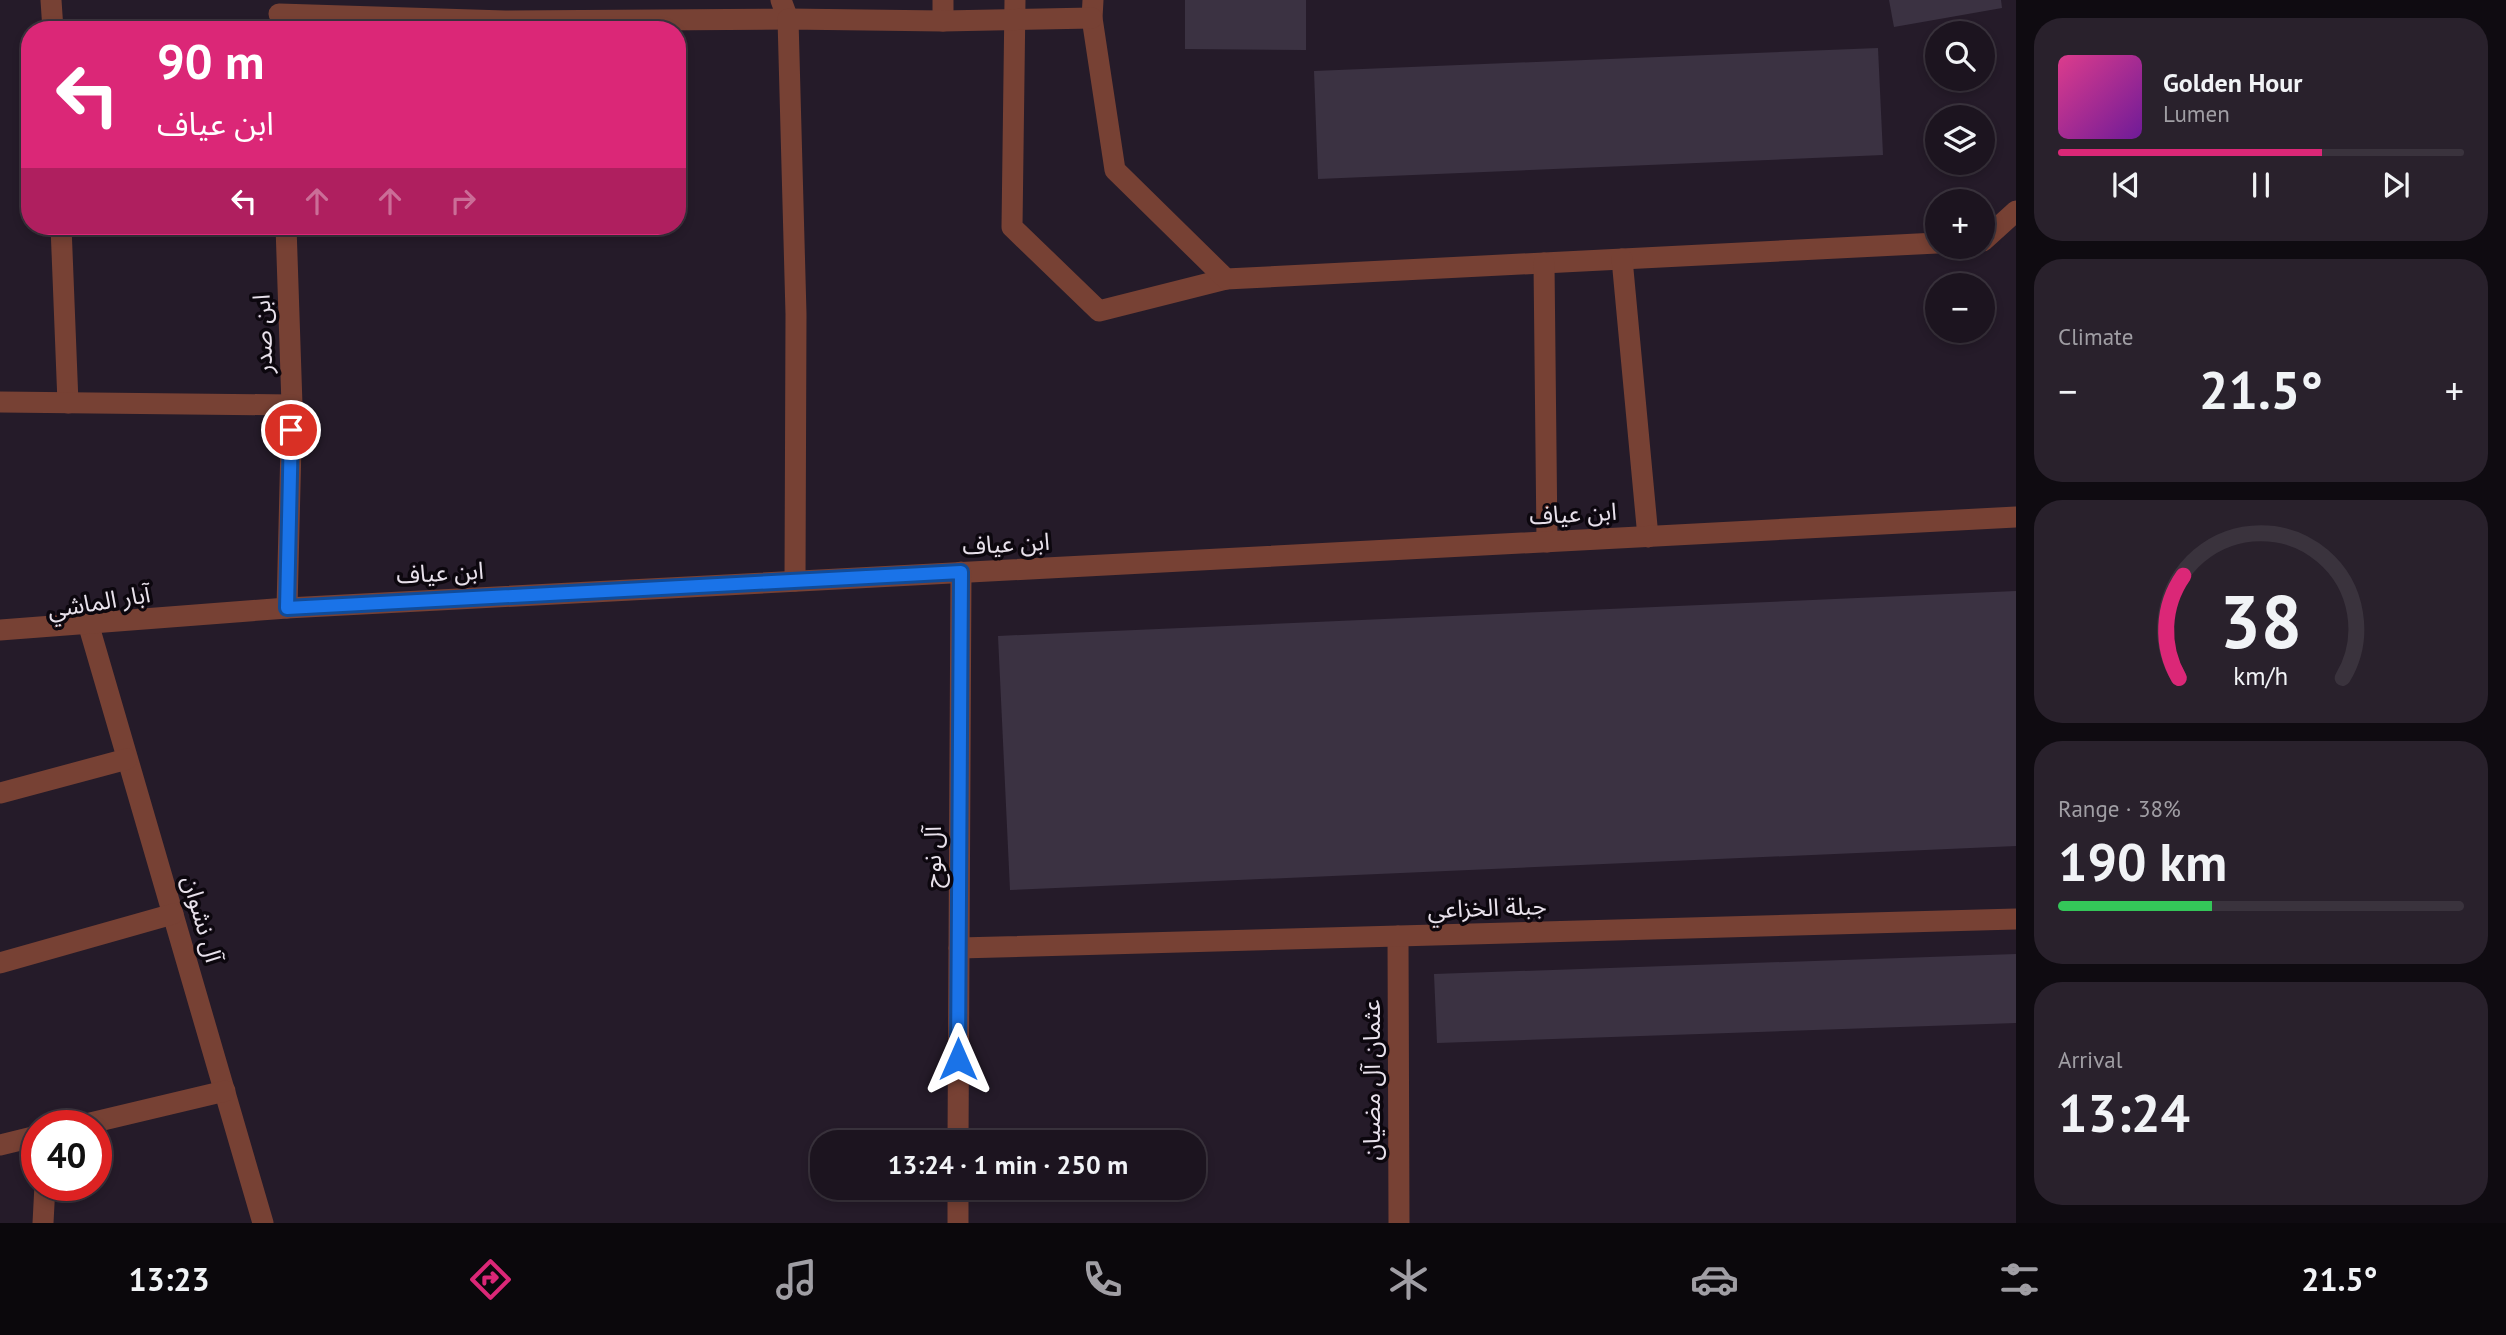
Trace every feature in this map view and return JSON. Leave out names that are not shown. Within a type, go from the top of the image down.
[{"type":"street","points":[[51,0],[52,21]]},
{"type":"street","points":[[784,9],[796,314],[795,581]]},
{"type":"street","points":[[278,14],[1093,9],[1115,170],[1226,279]]},
{"type":"street","points":[[1014,10],[1012,227],[1099,310],[1226,279],[1925,244]]},
{"type":"street","points":[[1995,230],[2016,211]]},
{"type":"street","points":[[61,235],[68,403]]},
{"type":"street","name":"ابن صدر","points":[[286,235],[292,405],[287,608]]},
{"type":"street","points":[[1622,259],[1648,537]]},
{"type":"street","points":[[1544,263],[1547,542]]},
{"type":"street","points":[[0,402],[292,405]]},
{"type":"street","name":"ابن عياف","points":[[0,630],[206,612],[2016,517]]},
{"type":"street","name":"آل نوح","points":[[958,1130],[961,572]]},
{"type":"street","name":"آبار الماشي","points":[[0,643],[206,612]]},
{"type":"street","name":"آل نشوان","points":[[90,630],[263,1223]]},
{"type":"street","points":[[0,793],[127,759]]},
{"type":"street","points":[[0,963],[173,914]]},
{"type":"street","name":"جبلة الخزاعي","points":[[959,948],[2016,919]]},
{"type":"street","name":"عثمان آل مضيان","points":[[1398,936],[1399,1223]]},
{"type":"street","points":[[112,1118],[225,1091]]},
{"type":"street","points":[[0,1144],[21,1139]]},
{"type":"street","points":[[958,1200],[958,1223]]},
{"type":"street","points":[[43,1223],[44,1201]]},
{"type":"building","points":[[1185,0],[1306,0],[1306,50],[1185,49]]},
{"type":"building","points":[[1889,0],[2001,0],[2002,8],[1894,27]]},
{"type":"building","points":[[1878,48],[1883,155],[1318,179],[1314,71]]},
{"type":"building","points":[[2016,591],[2016,846],[1010,890],[998,636]]},
{"type":"building","points":[[2016,954],[2016,1023],[1437,1043],[1434,974]]},
{"type":"route","points":[[291,430],[287,608],[961,572],[958,1059]]}]
